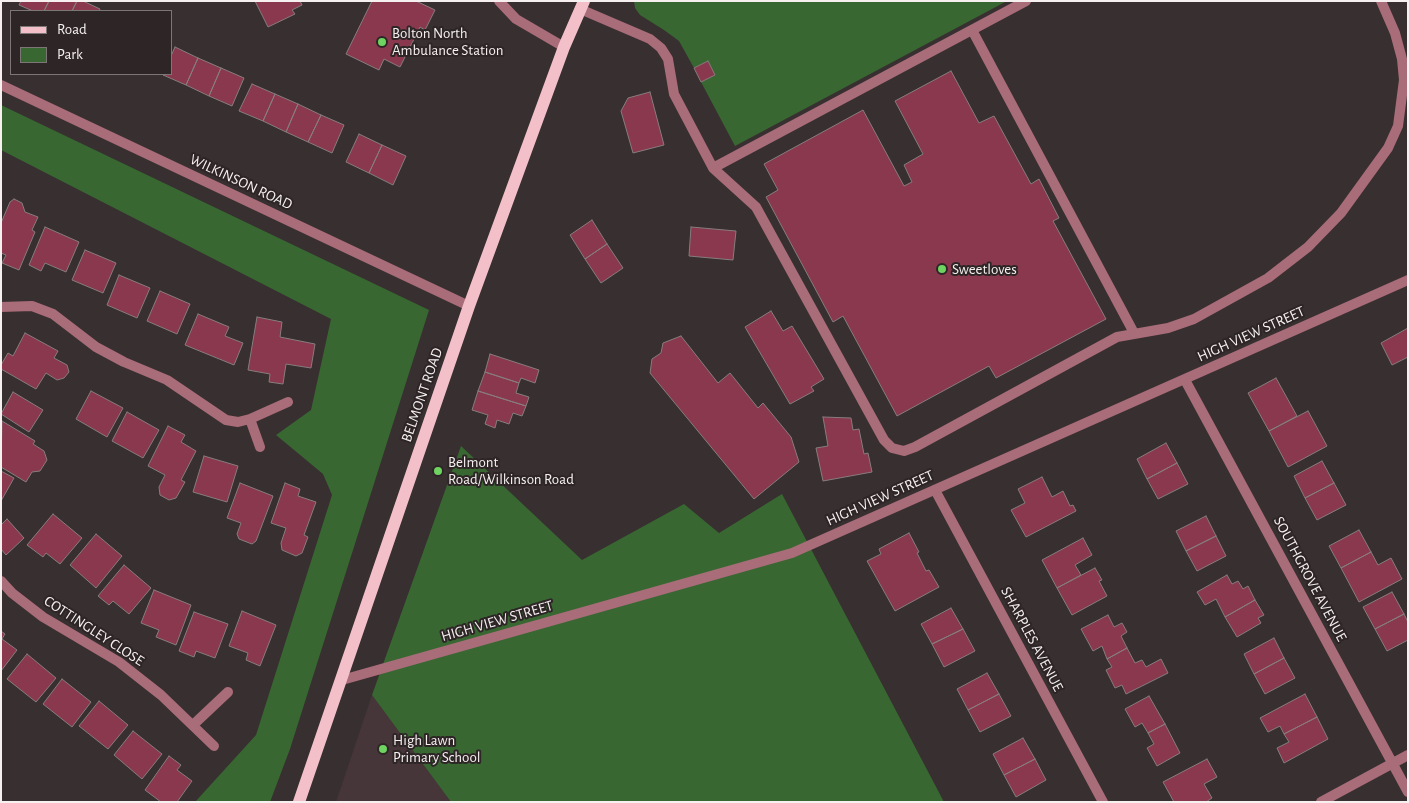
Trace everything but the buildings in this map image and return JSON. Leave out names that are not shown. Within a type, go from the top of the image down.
[{"type":"main road","name":"BELMONT ROAD","points":[[299,802],[469,306],[564,47],[582,5]]},
{"type":"street","points":[[499,1],[516,19],[564,47]]},
{"type":"street","points":[[713,168],[1026,1]]},
{"type":"street","points":[[582,5],[650,40],[661,48],[668,59],[674,94],[713,168],[756,206],[884,440],[892,448],[904,451],[915,447],[1117,337],[1168,328],[1194,319],[1268,278],[1308,247],[1342,213],[1388,148],[1398,126],[1404,80],[1402,59],[1395,33],[1381,1]]},
{"type":"street","points":[[972,30],[1134,333]]},
{"type":"street","name":"WILKINSON ROAD","points":[[1,85],[469,306]]},
{"type":"street","name":"HIGH VIEW STREET","points":[[342,680],[792,553],[1408,280]]},
{"type":"street","points":[[1,307],[32,306],[53,314],[96,347],[124,362],[168,380],[226,420],[238,422],[250,419],[288,402]]},
{"type":"street","name":"SOUTHGROVE AVENUE","points":[[1186,380],[1408,792]]},
{"type":"street","points":[[250,419],[260,446]]},
{"type":"street","name":"SHARPLES AVENUE","points":[[934,490],[1103,802]]},
{"type":"street","name":"COTTINGLEY CLOSE","points":[[1,581],[12,593],[43,616],[119,662],[161,694],[214,746]]},
{"type":"street","points":[[193,725],[228,692]]},
{"type":"street","points":[[1322,802],[1408,755]]},
{"type":"shaded area","name":"High Lawn Primary School","points":[[372,695],[451,802],[336,802]]},
{"type":"green space","points":[[634,1],[1007,1],[735,146],[701,82],[715,75],[708,61],[694,68],[679,41],[640,15],[635,8]]},
{"type":"green space","points":[[1,105],[429,310],[290,749],[270,802],[195,802],[256,735],[332,495],[323,474],[276,435],[311,410],[331,319],[1,150]]},
{"type":"green space","points":[[461,446],[582,560],[684,504],[719,533],[782,494],[944,802],[451,802],[372,695]]},
{"type":"place","name":"Bolton North Ambulance Station","points":[[382,42]]},
{"type":"place","name":"Sweetloves","points":[[942,269]]},
{"type":"place","name":"Belmont Road/Wilkinson Road","points":[[438,471]]},
{"type":"place","name":"High Lawn Primary School","points":[[383,749]]}]
